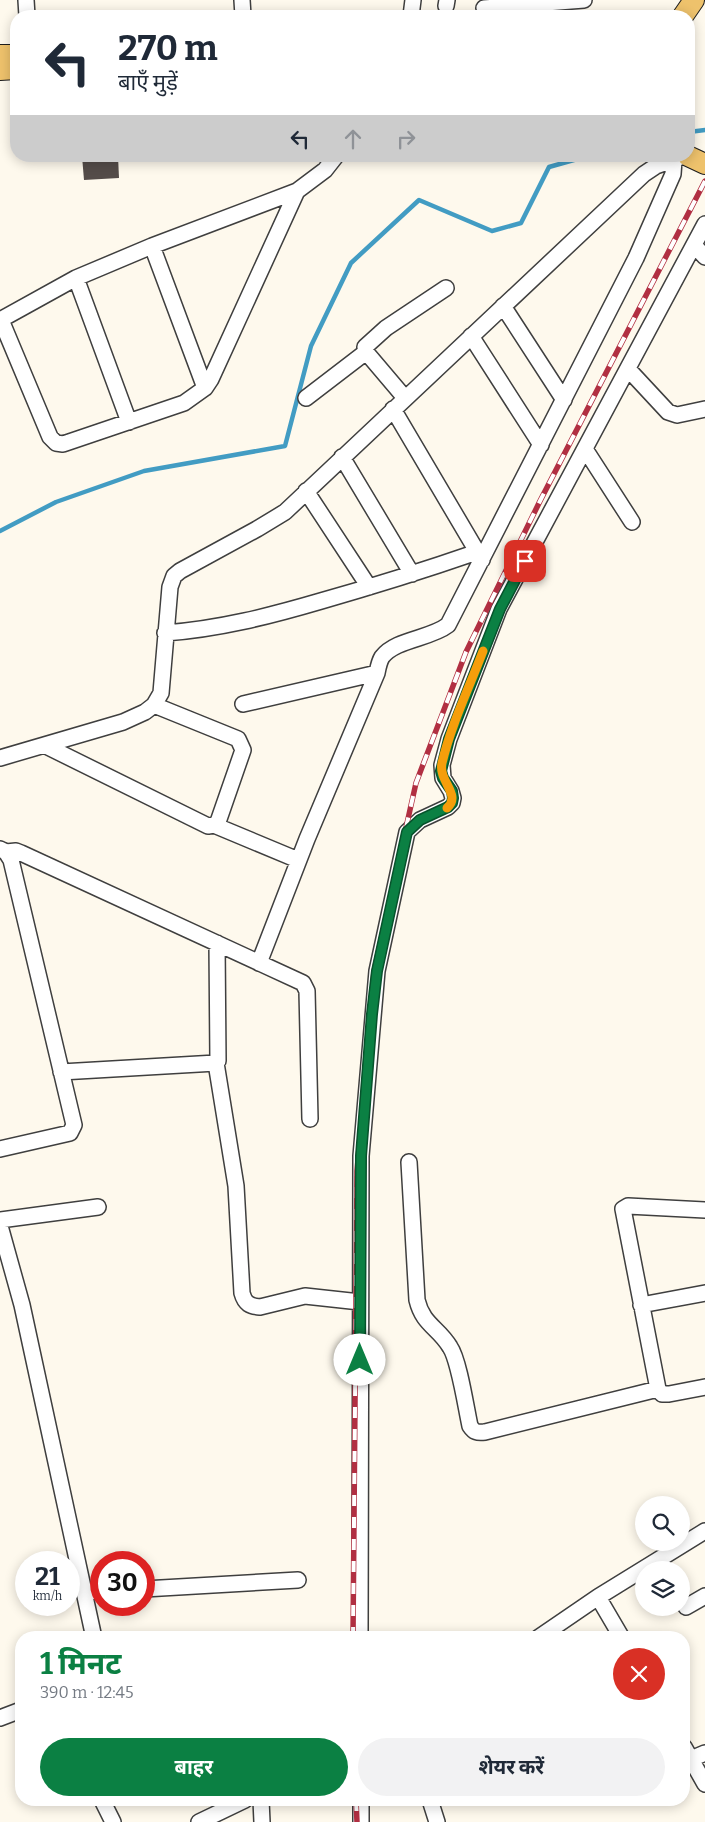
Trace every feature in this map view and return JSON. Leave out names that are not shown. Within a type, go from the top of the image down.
[{"type":"street","points":[[484,8],[584,0]]},
{"type":"street","points":[[297,191],[211,379],[205,388],[184,403],[63,444],[56,443],[50,438],[1,320],[76,278],[152,246],[297,191],[325,170],[331,162]]},
{"type":"street","points":[[0,758],[123,722],[145,712],[154,705],[161,693],[170,587],[174,576],[285,512],[644,174],[656,166],[669,162]]},
{"type":"street","points":[[259,963],[298,860],[377,673],[381,659],[395,647],[448,626],[479,556],[541,445],[636,258],[680,162]]},
{"type":"street","points":[[360,1631],[361,1156],[377,971],[407,832],[420,820],[448,807],[452,803],[452,791],[443,778],[441,771],[449,739],[500,609],[705,224]]},
{"type":"street","points":[[694,245],[705,256]]},
{"type":"street","points":[[152,246],[205,388]]},
{"type":"street","points":[[76,278],[129,422]]},
{"type":"street","points":[[405,398],[366,352],[365,347],[386,328],[446,288]]},
{"type":"street","points":[[503,306],[564,400]]},
{"type":"street","points":[[471,336],[541,445]]},
{"type":"street","points":[[306,398],[366,352]]},
{"type":"street","points":[[628,369],[668,412],[677,415],[705,409]]},
{"type":"street","points":[[393,410],[479,556]]},
{"type":"street","points":[[585,449],[632,522]]},
{"type":"street","points":[[342,457],[412,574]]},
{"type":"street","points":[[306,491],[369,587]]},
{"type":"street","points":[[166,633],[196,631],[260,618],[479,556]]},
{"type":"street","points":[[243,704],[377,673]]},
{"type":"street","points":[[154,705],[238,739],[242,744],[243,750],[218,822],[214,825]]},
{"type":"street","points":[[44,745],[208,826],[214,825],[298,860]]},
{"type":"street","points":[[3,851],[16,851],[303,983],[306,986],[310,1119]]},
{"type":"street","points":[[0,1149],[70,1133],[74,1125],[11,860],[3,851]]},
{"type":"street","points":[[217,943],[218,1061],[216,1063],[236,1186],[242,1294],[247,1304],[253,1306],[305,1296],[360,1302]]},
{"type":"street","points":[[62,1072],[216,1063]]},
{"type":"street","points":[[409,1162],[419,1306],[425,1319],[443,1338],[454,1354],[470,1426],[474,1431],[478,1433],[485,1432],[658,1389]]},
{"type":"street","points":[[0,1220],[98,1207]]},
{"type":"street","points":[[705,1210],[625,1207],[623,1209],[658,1389],[662,1394],[669,1394],[705,1387]]},
{"type":"street","points":[[0,1226],[22,1305],[92,1631]]},
{"type":"street","points":[[641,1305],[705,1292]]},
{"type":"street","points":[[551,1631],[598,1597],[705,1531]]},
{"type":"street","points":[[155,1588],[298,1580]]},
{"type":"street","points":[[84,1592],[90,1592]]},
{"type":"street","points":[[690,1605],[705,1596]]},
{"type":"street","points":[[598,1597],[618,1631]]},
{"type":"street","points":[[0,1718],[15,1712]]},
{"type":"street","points":[[690,1753],[705,1753]]},
{"type":"street","points":[[690,1758],[705,1784]]},
{"type":"street","points":[[105,1806],[113,1822]]},
{"type":"street","points":[[200,1822],[233,1806]]},
{"type":"street","points":[[261,1806],[262,1822]]},
{"type":"street","points":[[361,1806],[362,1822]]},
{"type":"street","points":[[432,1806],[437,1822]]},
{"type":"building","points":[[82,162],[118,162],[119,178],[84,180]]},
{"type":"waterway","points":[[695,131],[705,130]]},
{"type":"waterway","points":[[0,531],[56,502],[144,471],[285,446],[311,346],[351,263],[419,200],[492,231],[521,223],[549,167],[567,162]]},
{"type":"railway","points":[[353,1631],[357,1171],[374,971],[416,783],[466,652],[540,501],[705,181]]},
{"type":"railway","points":[[356,1806],[357,1822]]},
{"type":"slow traffic","points":[[447,808],[452,803],[453,798],[452,791],[443,778],[442,765],[449,739],[483,651]]},
{"type":"route","points":[[360,1360],[361,1156],[377,971],[407,832],[420,820],[448,807],[452,803],[452,791],[443,778],[441,771],[449,739],[500,609],[525,561]]}]
